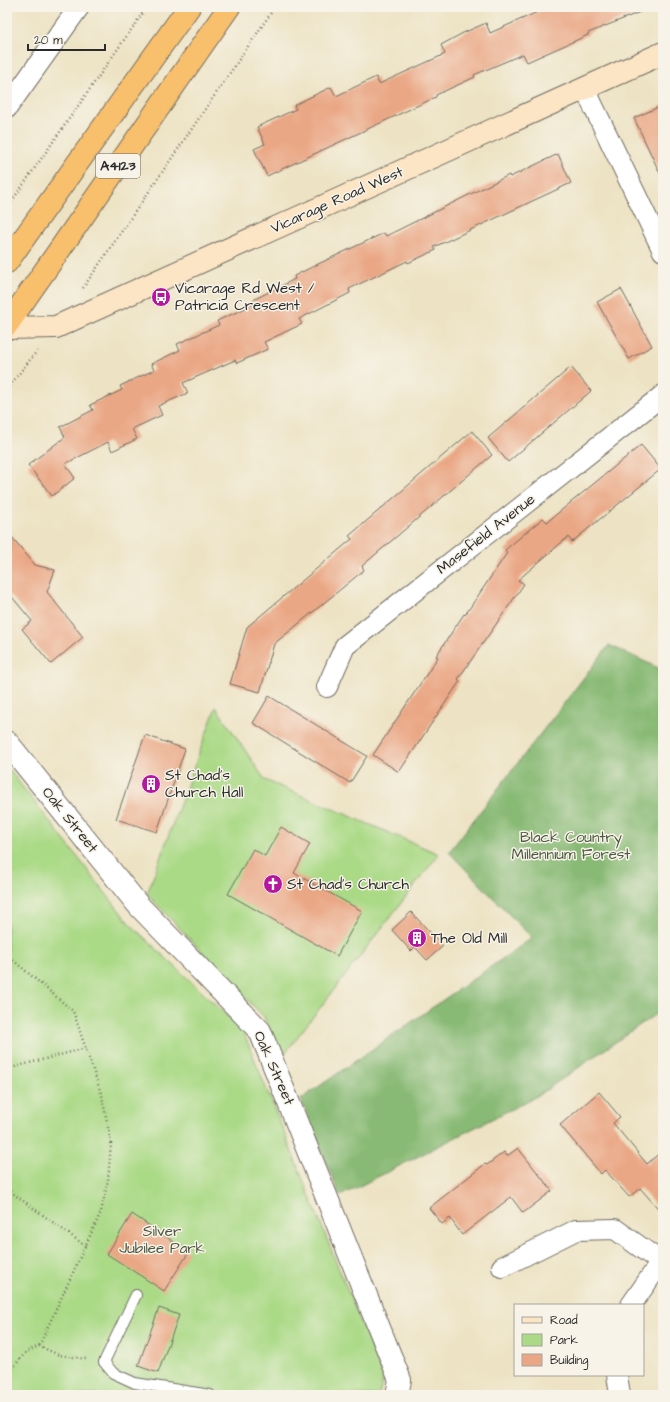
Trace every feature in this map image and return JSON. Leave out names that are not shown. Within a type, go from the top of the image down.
[{"type":"highway","name":"A4123","points":[[7,262],[189,7]]},
{"type":"highway","name":"A4123","points":[[7,325],[230,7]]},
{"type":"main road","name":"Vicarage Road West","points":[[7,328],[56,327],[663,53]]},
{"type":"street","points":[[7,108],[78,7]]},
{"type":"street","points":[[585,89],[663,251]]},
{"type":"street","name":"Masefield Avenue","points":[[327,687],[345,646],[663,395]]},
{"type":"street","name":"Oak Street","points":[[7,742],[139,906],[260,1031],[400,1380],[397,1395]]},
{"type":"street","points":[[502,1267],[576,1230],[615,1229],[662,1260],[632,1304]]},
{"type":"street","points":[[617,1376],[620,1395]]},
{"type":"lane","points":[[136,1295],[104,1362],[113,1373],[134,1383],[210,1395]]},
{"type":"path","points":[[7,208],[147,7]]},
{"type":"path","points":[[82,290],[275,7]]},
{"type":"path","points":[[7,389],[56,327]]},
{"type":"path","points":[[7,955],[73,1011],[102,1096],[111,1143],[108,1180],[101,1212],[87,1247],[70,1279],[39,1346],[26,1352],[7,1375]]},
{"type":"path","points":[[7,1069],[86,1048]]},
{"type":"path","points":[[7,1189],[87,1247]]},
{"type":"path","points":[[39,1346],[59,1355],[104,1362]]},
{"type":"green space","name":"Black Country Millennium Forest","points":[[609,645],[663,670],[663,1009],[539,1095],[340,1196],[301,1099],[532,938],[449,852]]},
{"type":"green space","points":[[216,707],[265,780],[439,854],[282,1057],[264,1017],[147,894]]},
{"type":"green space","name":"Silver Jubilee Park","points":[[7,767],[129,923],[243,1031],[383,1378],[379,1395],[7,1395]]},
{"type":"building","points":[[549,7],[650,8],[588,33],[588,35],[527,62],[523,54],[474,75],[475,77],[436,95],[436,97],[267,176],[254,149],[265,144],[257,127],[296,109],[294,105],[331,87],[336,96],[376,77],[379,84],[445,54],[441,45],[486,23],[490,33]]},
{"type":"building","points":[[663,105],[663,180],[634,118]]},
{"type":"building","points":[[558,154],[571,183],[434,247],[436,250],[408,263],[407,261],[349,289],[350,293],[299,319],[302,324],[264,342],[268,349],[237,363],[235,360],[183,383],[188,393],[158,406],[162,415],[132,429],[137,439],[112,451],[108,442],[65,464],[75,478],[52,496],[28,465],[65,437],[60,427],[93,410],[90,405],[122,390],[120,386],[154,370],[151,364],[180,350],[177,344],[219,325],[217,321],[254,304],[253,300],[295,279],[294,276],[316,265],[384,233],[386,236],[509,175],[510,177]]},
{"type":"building","points":[[621,289],[652,346],[629,359],[597,302]]},
{"type":"building","points":[[571,367],[591,391],[508,462],[488,438]]},
{"type":"building","points":[[472,431],[492,455],[362,566],[364,570],[274,644],[260,692],[230,684],[247,627],[352,539],[349,536]]},
{"type":"building","points":[[641,445],[661,469],[572,542],[568,537],[518,580],[524,584],[458,679],[460,681],[399,772],[373,755],[438,657],[436,656],[507,553],[505,550],[543,518],[547,522]]},
{"type":"building","points":[[7,531],[35,565],[55,570],[47,592],[83,637],[51,664],[22,629],[32,621],[7,591]]},
{"type":"building","points":[[269,696],[367,756],[350,783],[253,723]]},
{"type":"building","name":"St Chad's Church Hall","points":[[145,735],[185,749],[157,832],[116,819]]},
{"type":"building","name":"St Chad's Church","points":[[281,827],[310,844],[294,873],[362,911],[337,956],[228,894],[253,849],[265,856]]},
{"type":"building","name":"The Old Mill","points":[[411,912],[443,946],[427,960],[415,947],[411,951],[392,930]]},
{"type":"building","points":[[599,1092],[620,1117],[613,1123],[647,1164],[663,1150],[663,1214],[640,1188],[629,1197],[605,1170],[601,1174],[560,1125]]},
{"type":"building","points":[[518,1148],[552,1191],[523,1213],[511,1197],[462,1235],[450,1218],[442,1224],[429,1208],[485,1164],[487,1165],[504,1152],[507,1156]]},
{"type":"building","points":[[132,1214],[189,1252],[164,1291],[107,1254]]},
{"type":"building","points":[[159,1308],[179,1315],[158,1373],[138,1366]]},
{"type":"place","name":"Vicarage Rd West / Patricia Crescent","points":[[161,297]]},
{"type":"place","name":"St Chad's Church Hall","points":[[151,784]]},
{"type":"place","name":"St Chad's Church","points":[[273,884]]},
{"type":"place","name":"The Old Mill","points":[[417,938]]}]
